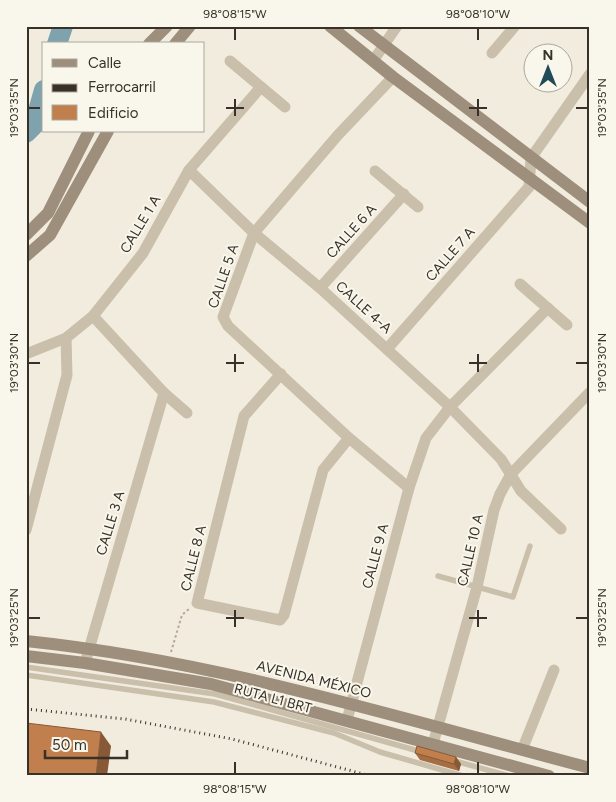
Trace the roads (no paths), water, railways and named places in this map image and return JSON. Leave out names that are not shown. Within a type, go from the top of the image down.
[{"type":"street","points":[[151,42],[167,26]]},
{"type":"street","points":[[177,42],[190,26]]},
{"type":"street","points":[[330,26],[393,77],[590,223]]},
{"type":"street","points":[[359,26],[590,202]]},
{"type":"street","points":[[373,61],[397,26]]},
{"type":"street","points":[[492,53],[515,26]]},
{"type":"street","points":[[230,61],[285,107]]},
{"type":"street","points":[[530,178],[532,158],[590,74]]},
{"type":"street","name":"CALLE 5 A","points":[[393,77],[338,135],[254,233],[223,316],[228,326],[349,438],[409,488]]},
{"type":"street","name":"CALLE 1 A","points":[[26,354],[66,338],[93,316],[142,253],[189,170],[261,87]]},
{"type":"street","points":[[26,235],[48,213],[88,132]]},
{"type":"street","points":[[26,256],[50,235],[107,132]]},
{"type":"street","name":"CALLE 4-A","points":[[189,170],[254,233],[320,288],[450,407],[501,459],[521,491],[561,529]]},
{"type":"street","points":[[375,171],[418,207]]},
{"type":"street","name":"CALLE 7 A","points":[[387,348],[529,187],[530,178]]},
{"type":"street","name":"CALLE 6 A","points":[[320,288],[404,194]]},
{"type":"street","points":[[520,284],[567,325]]},
{"type":"street","name":"CALLE 9 A","points":[[347,720],[409,488],[426,438],[450,407],[548,308]]},
{"type":"street","points":[[93,316],[164,393],[186,413]]},
{"type":"street","points":[[26,530],[67,375],[66,338]]},
{"type":"street","name":"CALLE 8 A","points":[[281,374],[244,416],[197,603],[280,620],[284,615],[323,470],[349,438]]},
{"type":"street","name":"CALLE 10 A","points":[[432,749],[477,587],[494,510],[500,494],[511,474],[590,392]]},
{"type":"street","name":"CALLE 3 A","points":[[85,662],[164,393]]},
{"type":"street","name":"AVENIDA MÉXICO","points":[[26,641],[88,648],[215,671],[352,703],[437,728],[590,768]]},
{"type":"street","points":[[26,656],[85,662],[211,684],[347,720],[432,749],[549,776]]},
{"type":"street","points":[[522,750],[554,670]]},
{"type":"lane","points":[[438,576],[514,597],[530,546]]},
{"type":"lane","name":"RUTA L1 BRT","points":[[26,667],[215,694],[432,749]]},
{"type":"lane","name":"RUTA L1 BRT","points":[[26,675],[214,702],[334,733],[380,752],[463,776]]},
{"type":"lane","points":[[440,757],[509,776]]},
{"type":"waterway","points":[[58,42],[63,26]]},
{"type":"waterway","points":[[26,133],[34,125],[42,97]]},
{"type":"railway","points":[[26,709],[125,719],[232,739],[371,776]]}]
